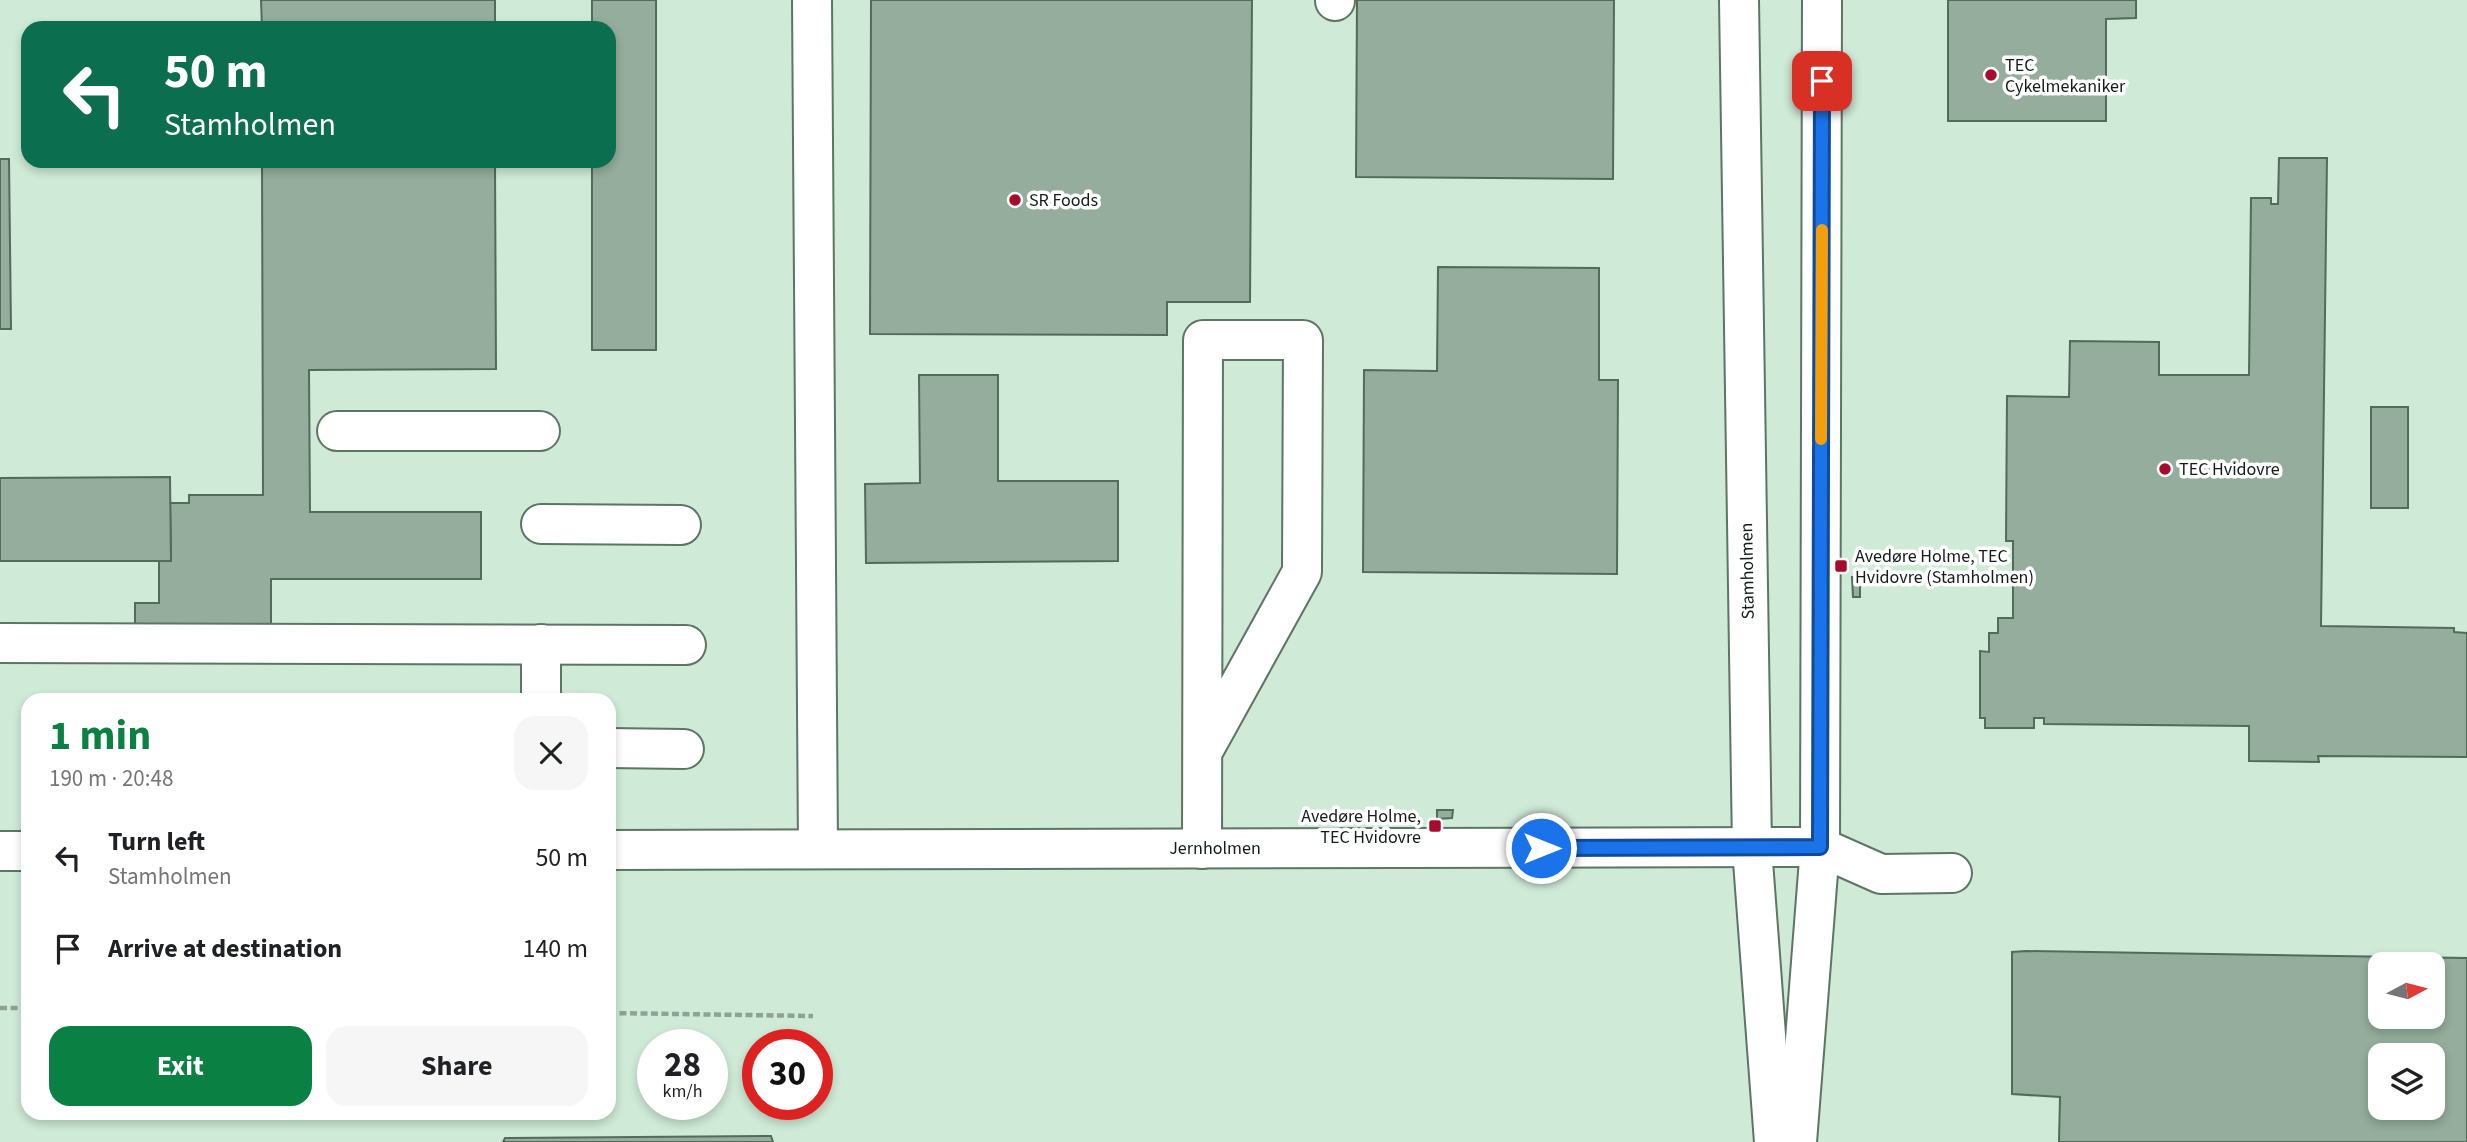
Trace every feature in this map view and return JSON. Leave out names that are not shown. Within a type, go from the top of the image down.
[{"type":"street","points":[[812,0],[818,849]]},
{"type":"street","name":"Stamholmen","points":[[1740,0],[1752,848],[1774,1142]]},
{"type":"street","points":[[1797,1142],[1820,847],[1822,0]]},
{"type":"street","points":[[1202,849],[1203,340],[1303,340],[1302,572],[1203,751]]},
{"type":"street","points":[[337,431],[540,431]]},
{"type":"street","points":[[541,524],[681,525]]},
{"type":"street","points":[[0,643],[685,645]]},
{"type":"street","points":[[541,644],[541,693]]},
{"type":"street","points":[[616,748],[684,749]]},
{"type":"street","points":[[1820,847],[1881,874],[1952,873]]},
{"type":"street","name":"Jernholmen","points":[[616,850],[1820,847]]},
{"type":"street","points":[[0,851],[21,851]]},
{"type":"path","points":[[0,1008],[21,1008]]},
{"type":"path","points":[[616,1013],[813,1016]]},
{"type":"building","points":[[261,0],[495,0],[495,21],[262,21]]},
{"type":"building","points":[[592,0],[656,0],[656,350],[592,350],[592,168],[616,168],[616,21],[592,21]]},
{"type":"building","points":[[871,0],[1252,0],[1250,302],[1167,302],[1167,335],[870,334]]},
{"type":"building","points":[[1357,0],[1614,0],[1613,179],[1356,177]]},
{"type":"building","points":[[1948,0],[2136,0],[2136,18],[2106,19],[2106,121],[1948,121]]},
{"type":"building","name":"TEC Hvidovre","points":[[2279,158],[2327,158],[2321,626],[2454,628],[2454,632],[2467,633],[2467,757],[2318,756],[2319,762],[2249,761],[2249,726],[2044,724],[2044,718],[2034,718],[2034,728],[1985,728],[1985,718],[1980,718],[1980,651],[1989,652],[1989,633],[1998,633],[1998,618],[2013,618],[2013,541],[2006,541],[2007,396],[2069,397],[2070,341],[2159,342],[2159,375],[2249,375],[2251,198],[2271,198],[2271,204],[2278,204]]},
{"type":"building","points":[[0,159],[9,159],[11,329],[0,329]]},
{"type":"building","points":[[262,168],[495,168],[496,369],[309,370],[310,512],[481,512],[481,579],[271,579],[271,628],[135,628],[135,603],[159,603],[159,561],[171,561],[170,503],[189,503],[189,495],[263,495]]},
{"type":"building","points":[[1438,267],[1599,268],[1599,380],[1618,380],[1617,574],[1363,572],[1364,370],[1437,371]]},
{"type":"building","points":[[919,375],[998,375],[998,481],[1118,481],[1118,561],[866,563],[865,484],[920,483]]},
{"type":"building","points":[[2371,407],[2408,407],[2408,508],[2371,508]]},
{"type":"building","points":[[170,477],[171,561],[0,561],[0,478]]},
{"type":"building","points":[[1852,577],[1860,577],[1860,597],[1853,597]]},
{"type":"building","points":[[1437,810],[1453,810],[1452,818],[1437,819]]},
{"type":"building","points":[[2012,952],[2368,956],[2368,1029],[2445,1029],[2445,958],[2467,958],[2467,1142],[2059,1142],[2060,1097],[2012,1094]]},
{"type":"building","points":[[771,1136],[773,1142],[503,1142],[505,1138]]},
{"type":"slow traffic","points":[[1821,439],[1822,230]]},
{"type":"place","name":"TEC Cykelmekaniker","points":[[1991,75]]},
{"type":"place","name":"SR Foods","points":[[1015,200]]},
{"type":"place","name":"TEC Hvidovre","points":[[2165,469]]},
{"type":"place","name":"Avedøre Holme, TEC Hvidovre (Stamholmen)","points":[[1841,566]]},
{"type":"place","name":"Avedøre Holme, TEC Hvidovre","points":[[1435,826]]},
{"type":"route","points":[[1541,848],[1820,847],[1822,81]]}]
